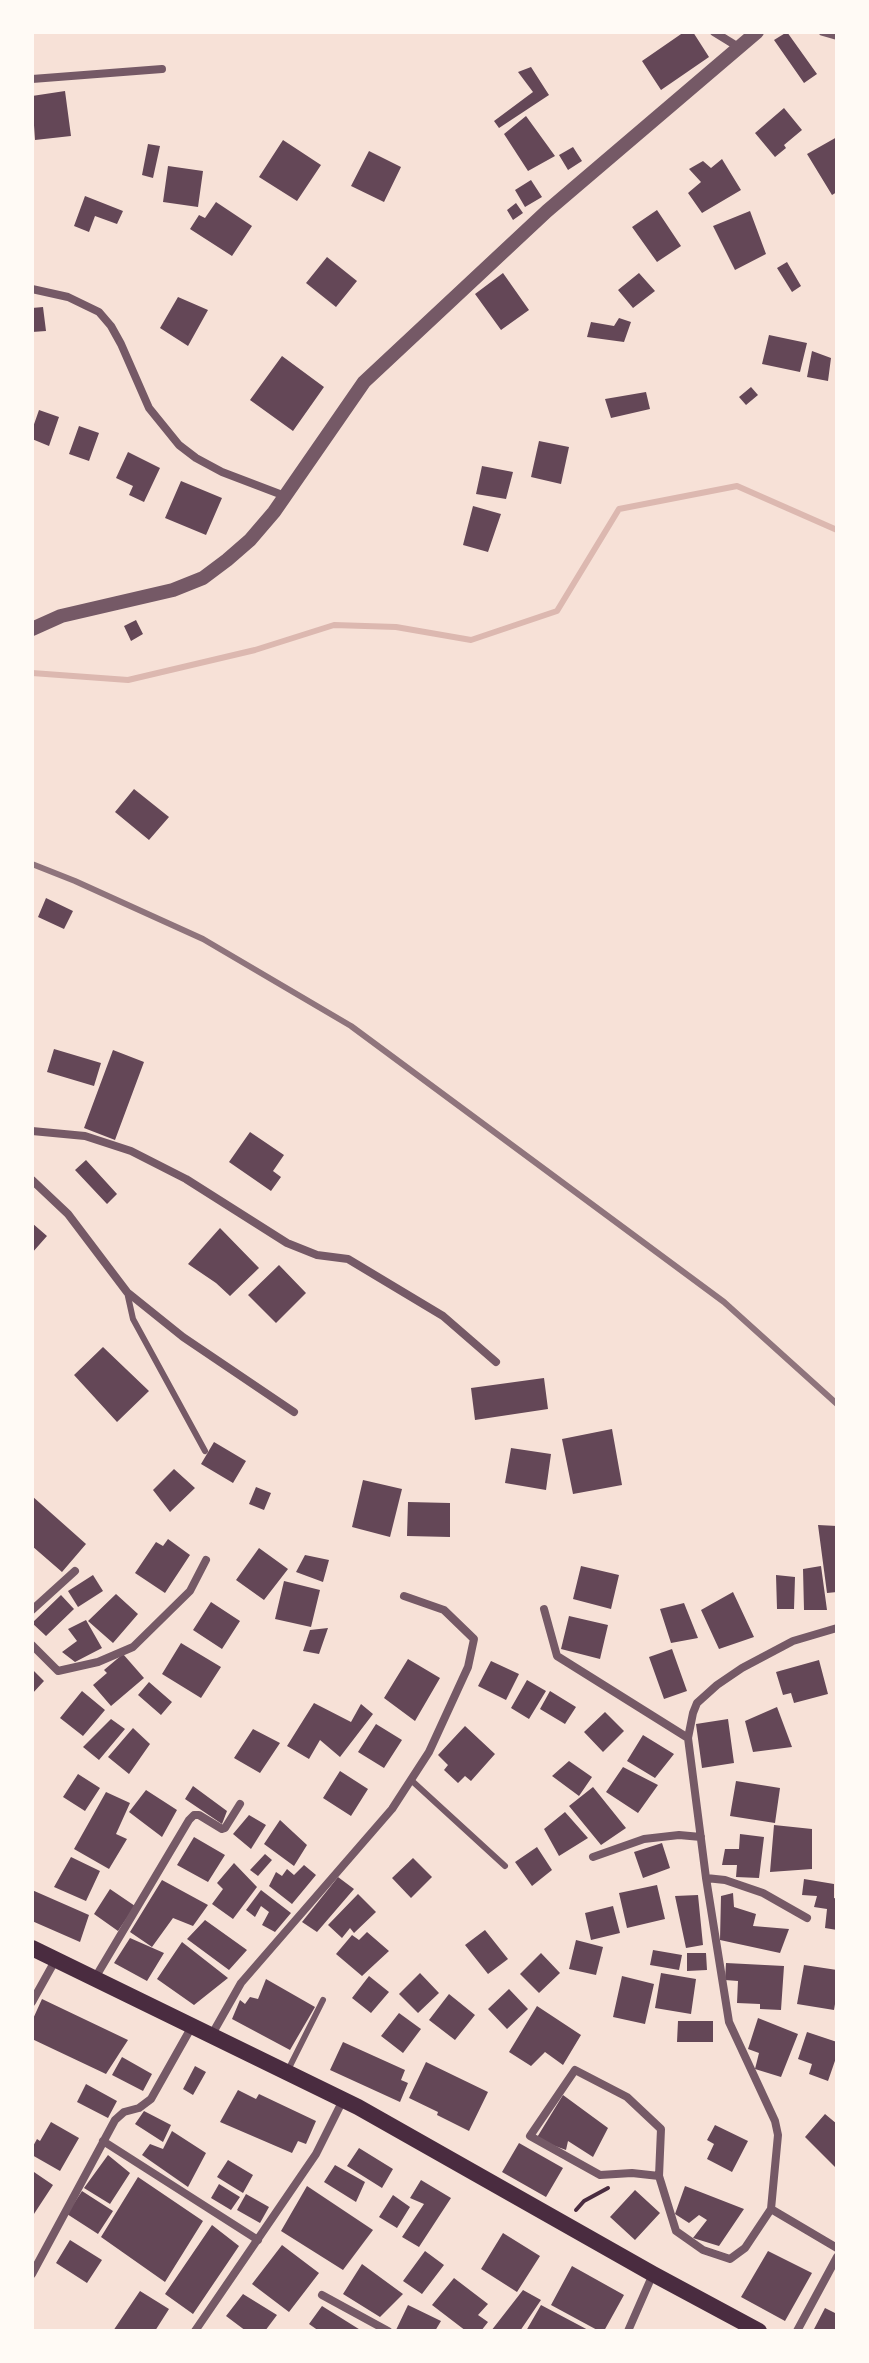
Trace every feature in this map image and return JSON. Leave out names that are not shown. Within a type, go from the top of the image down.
[{"type":"main road","points":[[32,1948],[343,2100],[759,2331]]},
{"type":"street","points":[[714,32],[740,48]]},
{"type":"street","points":[[32,629],[61,616],[173,590],[203,578],[250,540],[285,496],[364,382],[547,211],[757,32]]},
{"type":"street","points":[[823,32],[837,36]]},
{"type":"street","points":[[32,79],[162,69]]},
{"type":"street","points":[[32,289],[68,297],[99,312],[121,344],[149,408],[179,445],[222,472],[285,496]]},
{"type":"street","points":[[32,1131],[85,1136],[131,1151],[186,1179],[287,1243],[317,1255],[348,1259],[443,1316],[496,1362]]},
{"type":"street","points":[[32,1180],[68,1214],[127,1292],[183,1337],[294,1412]]},
{"type":"street","points":[[32,1645],[58,1671],[98,1662],[133,1647],[190,1591],[206,1560]]},
{"type":"street","points":[[32,1610],[75,1571]]},
{"type":"street","points":[[210,2037],[241,1983],[392,1809],[429,1752],[468,1667],[474,1639],[444,1610],[404,1596]]},
{"type":"street","points":[[544,1609],[557,1656],[688,1738]]},
{"type":"street","points":[[659,2176],[632,2173],[600,2175],[530,2136],[575,2070],[627,2097],[661,2129],[659,2176],[676,2231],[703,2250],[730,2259],[745,2248],[771,2209],[778,2135],[775,2121],[729,2022],[688,1738],[697,1703],[717,1685],[793,1641],[837,1628]]},
{"type":"street","points":[[94,1979],[189,1820],[199,1815],[222,1829],[240,1804]]},
{"type":"street","points":[[593,1857],[644,1839],[679,1835],[701,1837]]},
{"type":"street","points":[[706,1878],[725,1880],[763,1893],[807,1918]]},
{"type":"street","points":[[32,2002],[56,1959]]},
{"type":"street","points":[[32,2274],[115,2120],[151,2099],[191,2028]]},
{"type":"street","points":[[195,2331],[316,2154],[343,2100]]},
{"type":"street","points":[[103,2141],[258,2240]]},
{"type":"street","points":[[771,2209],[837,2248]]},
{"type":"street","points":[[797,2331],[837,2257]]},
{"type":"street","points":[[628,2331],[653,2274]]},
{"type":"street","points":[[322,2295],[388,2331]]},
{"type":"lane","points":[[127,1292],[133,1319],[205,1451]]},
{"type":"lane","points":[[411,1780],[505,1866]]},
{"type":"lane","points":[[286,2073],[323,2000]]},
{"type":"building","points":[[684,32],[693,32],[709,57],[661,90],[642,61]]},
{"type":"building","points":[[787,32],[817,74],[804,83],[774,40]]},
{"type":"building","points":[[531,67],[549,95],[499,128],[494,121],[533,92],[518,72]]},
{"type":"building","points":[[65,91],[71,136],[35,140],[32,96]]},
{"type":"building","points":[[784,108],[802,130],[775,157],[755,133]]},
{"type":"building","points":[[526,116],[555,156],[528,171],[504,134]]},
{"type":"building","points":[[837,137],[837,192],[832,195],[807,154]]},
{"type":"building","points":[[283,140],[321,165],[297,201],[259,177]]},
{"type":"building","points":[[148,144],[160,146],[153,178],[142,175]]},
{"type":"building","points":[[573,147],[582,161],[568,170],[559,155]]},
{"type":"building","points":[[369,151],[401,167],[384,202],[351,186]]},
{"type":"building","points":[[722,159],[741,190],[702,213],[688,193],[701,182],[689,169],[703,161],[711,168]]},
{"type":"building","points":[[168,166],[203,171],[198,207],[163,202]]},
{"type":"building","points":[[531,180],[542,197],[525,207],[515,190]]},
{"type":"building","points":[[85,196],[123,211],[117,224],[95,216],[89,232],[74,226]]},
{"type":"building","points":[[216,202],[252,226],[232,256],[190,229],[199,215],[205,218]]},
{"type":"building","points":[[516,203],[523,213],[513,220],[507,210]]},
{"type":"building","points":[[657,210],[681,246],[657,262],[632,227]]},
{"type":"building","points":[[750,211],[766,254],[735,270],[713,226]]},
{"type":"building","points":[[327,257],[357,281],[336,307],[306,283]]},
{"type":"building","points":[[787,262],[801,286],[792,292],[777,268]]},
{"type":"building","points":[[503,273],[529,310],[501,330],[475,294]]},
{"type":"building","points":[[639,273],[655,291],[633,308],[618,290]]},
{"type":"building","points":[[178,297],[208,310],[188,346],[160,328]]},
{"type":"building","points":[[43,307],[46,331],[32,332],[32,308]]},
{"type":"building","points":[[619,318],[631,322],[624,342],[587,337],[591,322],[614,326]]},
{"type":"building","points":[[769,335],[807,343],[800,372],[762,364]]},
{"type":"building","points":[[812,351],[831,358],[828,381],[807,377]]},
{"type":"building","points":[[282,356],[324,387],[293,431],[250,400]]},
{"type":"building","points":[[751,387],[758,395],[746,405],[739,397]]},
{"type":"building","points":[[646,392],[650,409],[611,418],[605,399]]},
{"type":"building","points":[[39,410],[59,417],[49,446],[32,439]]},
{"type":"building","points":[[79,426],[99,433],[89,461],[69,454]]},
{"type":"building","points":[[539,441],[569,447],[561,484],[531,477]]},
{"type":"building","points":[[128,452],[160,468],[144,502],[129,495],[133,486],[116,478]]},
{"type":"building","points":[[482,466],[513,472],[506,499],[476,494]]},
{"type":"building","points":[[181,481],[222,498],[206,535],[165,518]]},
{"type":"building","points":[[473,506],[501,514],[488,552],[463,545]]},
{"type":"building","points":[[136,620],[143,634],[131,641],[124,626]]},
{"type":"building","points":[[134,789],[169,817],[149,840],[115,812]]},
{"type":"building","points":[[46,898],[73,911],[64,929],[38,917]]},
{"type":"building","points":[[54,1049],[101,1063],[94,1086],[47,1072]]},
{"type":"building","points":[[113,1050],[144,1062],[115,1140],[84,1128]]},
{"type":"building","points":[[250,1132],[284,1155],[273,1171],[281,1177],[271,1191],[229,1162]]},
{"type":"building","points":[[86,1160],[117,1194],[107,1204],[75,1170]]},
{"type":"building","points":[[32,1223],[47,1236],[32,1253]]},
{"type":"building","points":[[220,1228],[259,1268],[230,1296],[188,1264]]},
{"type":"building","points":[[279,1265],[306,1293],[276,1323],[248,1295]]},
{"type":"building","points":[[103,1347],[149,1391],[117,1422],[74,1375]]},
{"type":"building","points":[[544,1378],[548,1409],[475,1420],[471,1388]]},
{"type":"building","points":[[612,1429],[622,1485],[573,1494],[562,1439]]},
{"type":"building","points":[[214,1442],[246,1461],[233,1483],[201,1464]]},
{"type":"building","points":[[511,1448],[551,1454],[546,1490],[505,1483]]},
{"type":"building","points":[[174,1469],[195,1488],[170,1512],[153,1490]]},
{"type":"building","points":[[363,1480],[402,1489],[390,1537],[352,1527]]},
{"type":"building","points":[[256,1487],[271,1493],[264,1510],[249,1504]]},
{"type":"building","points":[[32,1496],[86,1544],[62,1572],[32,1546]]},
{"type":"building","points":[[408,1502],[450,1503],[450,1537],[407,1536]]},
{"type":"building","points":[[818,1525],[837,1526],[837,1592],[827,1593]]},
{"type":"building","points":[[168,1539],[190,1555],[165,1593],[135,1573],[156,1542],[163,1546]]},
{"type":"building","points":[[259,1548],[288,1569],[264,1600],[236,1580]]},
{"type":"building","points":[[305,1555],[329,1560],[323,1582],[296,1572]]},
{"type":"building","points":[[581,1566],[619,1575],[611,1609],[573,1599]]},
{"type":"building","points":[[821,1566],[827,1610],[804,1610],[803,1569]]},
{"type":"building","points":[[93,1575],[103,1591],[78,1607],[68,1591]]},
{"type":"building","points":[[776,1575],[795,1577],[794,1609],[777,1609]]},
{"type":"building","points":[[284,1581],[320,1590],[311,1627],[275,1619]]},
{"type":"building","points":[[733,1592],[754,1637],[719,1649],[701,1610]]},
{"type":"building","points":[[116,1594],[138,1614],[113,1643],[88,1621]]},
{"type":"building","points":[[61,1595],[74,1609],[46,1636],[32,1623]]},
{"type":"building","points":[[211,1602],[240,1621],[222,1649],[193,1630]]},
{"type":"building","points":[[684,1603],[698,1638],[671,1643],[660,1609]]},
{"type":"building","points":[[569,1616],[608,1625],[600,1659],[561,1649]]},
{"type":"building","points":[[86,1620],[102,1648],[75,1662],[62,1652],[77,1641],[68,1629]]},
{"type":"building","points":[[328,1628],[319,1654],[303,1651],[310,1630]]},
{"type":"building","points":[[181,1643],[221,1667],[201,1698],[162,1674]]},
{"type":"building","points":[[672,1649],[687,1691],[664,1699],[649,1657]]},
{"type":"building","points":[[123,1654],[144,1678],[111,1706],[93,1685],[107,1673],[104,1670]]},
{"type":"building","points":[[408,1659],[440,1678],[415,1721],[384,1698]]},
{"type":"building","points":[[819,1660],[828,1694],[794,1703],[791,1693],[783,1695],[776,1672]]},
{"type":"building","points":[[491,1661],[519,1674],[506,1700],[478,1686]]},
{"type":"building","points":[[32,1669],[44,1681],[32,1694]]},
{"type":"building","points":[[527,1680],[546,1691],[529,1719],[511,1708]]},
{"type":"building","points":[[149,1682],[172,1702],[161,1715],[138,1695]]},
{"type":"building","points":[[82,1691],[105,1710],[83,1736],[60,1718]]},
{"type":"building","points":[[550,1691],[576,1707],[565,1724],[540,1709]]},
{"type":"building","points":[[314,1703],[351,1722],[361,1704],[373,1714],[340,1757],[320,1740],[309,1759],[287,1746]]},
{"type":"building","points":[[777,1707],[792,1747],[753,1752],[745,1721]]},
{"type":"building","points":[[605,1712],[624,1731],[603,1752],[584,1732]]},
{"type":"building","points":[[111,1719],[125,1729],[99,1760],[83,1747]]},
{"type":"building","points":[[728,1719],[734,1763],[702,1768],[696,1724]]},
{"type":"building","points":[[376,1724],[402,1740],[384,1768],[358,1752]]},
{"type":"building","points":[[465,1726],[495,1754],[471,1781],[465,1776],[458,1783],[444,1770],[448,1765],[438,1755]]},
{"type":"building","points":[[133,1728],[150,1744],[129,1774],[108,1757]]},
{"type":"building","points":[[253,1729],[280,1743],[260,1773],[234,1758]]},
{"type":"building","points":[[643,1735],[674,1754],[655,1778],[627,1761]]},
{"type":"building","points":[[569,1761],[592,1777],[579,1796],[552,1776]]},
{"type":"building","points":[[623,1767],[658,1785],[638,1813],[606,1792]]},
{"type":"building","points":[[340,1771],[368,1789],[351,1816],[323,1798]]},
{"type":"building","points":[[78,1774],[100,1788],[85,1811],[63,1797]]},
{"type":"building","points":[[736,1781],[780,1788],[775,1823],[730,1816]]},
{"type":"building","points":[[193,1786],[227,1811],[222,1824],[185,1799]]},
{"type":"building","points":[[593,1787],[626,1828],[601,1845],[569,1806]]},
{"type":"building","points":[[146,1790],[177,1810],[162,1837],[129,1812]]},
{"type":"building","points":[[106,1792],[130,1803],[116,1834],[127,1839],[109,1869],[74,1849]]},
{"type":"building","points":[[565,1812],[588,1838],[559,1856],[544,1829]]},
{"type":"building","points":[[249,1815],[266,1825],[251,1849],[233,1834]]},
{"type":"building","points":[[280,1820],[307,1845],[294,1866],[264,1844]]},
{"type":"building","points":[[774,1825],[812,1829],[812,1869],[770,1872]]},
{"type":"building","points":[[740,1834],[764,1837],[759,1878],[736,1877],[737,1865],[722,1865],[725,1849],[739,1849]]},
{"type":"building","points":[[194,1837],[225,1855],[208,1882],[177,1865]]},
{"type":"building","points":[[662,1843],[670,1868],[643,1878],[634,1852]]},
{"type":"building","points":[[537,1847],[552,1870],[532,1886],[515,1862]]},
{"type":"building","points":[[265,1854],[272,1860],[258,1876],[250,1870]]},
{"type":"building","points":[[71,1857],[100,1871],[86,1901],[54,1887]]},
{"type":"building","points":[[413,1858],[432,1877],[411,1898],[392,1878]]},
{"type":"building","points":[[234,1863],[257,1887],[233,1919],[212,1904],[223,1889],[217,1883]]},
{"type":"building","points":[[304,1865],[316,1875],[292,1904],[269,1886],[276,1872],[282,1876],[287,1869],[294,1875]]},
{"type":"building","points":[[338,1877],[354,1889],[317,1932],[302,1922]]},
{"type":"building","points":[[804,1879],[834,1884],[837,1930],[825,1928],[827,1909],[814,1907],[817,1896],[802,1895]]},
{"type":"building","points":[[162,1880],[208,1905],[193,1926],[173,1918],[152,1947],[130,1932]]},
{"type":"building","points":[[657,1885],[665,1919],[627,1928],[619,1893]]},
{"type":"building","points":[[110,1889],[135,1906],[118,1931],[94,1914]]},
{"type":"building","points":[[32,1890],[89,1915],[80,1942],[32,1921]]},
{"type":"building","points":[[261,1890],[291,1913],[275,1932],[262,1925],[269,1912],[261,1906],[255,1917],[246,1910]]},
{"type":"building","points":[[733,1893],[734,1907],[756,1914],[753,1926],[789,1929],[780,1953],[720,1940],[721,1896]]},
{"type":"building","points":[[358,1894],[376,1912],[354,1933],[350,1928],[342,1938],[328,1925]]},
{"type":"building","points":[[698,1895],[703,1945],[686,1948],[675,1896]]},
{"type":"building","points":[[613,1906],[620,1933],[591,1940],[585,1913]]},
{"type":"building","points":[[205,1920],[247,1950],[229,1970],[187,1939]]},
{"type":"building","points":[[485,1930],[508,1959],[488,1974],[465,1945]]},
{"type":"building","points":[[367,1932],[389,1951],[362,1976],[336,1954],[352,1935],[359,1940]]},
{"type":"building","points":[[130,1938],[164,1953],[147,1981],[114,1963]]},
{"type":"building","points":[[576,1940],[603,1947],[596,1975],[569,1969]]},
{"type":"building","points":[[182,1942],[228,1978],[194,2005],[157,1979]]},
{"type":"building","points":[[653,1950],[682,1955],[679,1970],[650,1965]]},
{"type":"building","points":[[541,1953],[560,1973],[539,1993],[520,1974]]},
{"type":"building","points":[[687,1953],[706,1953],[707,1970],[687,1971]]},
{"type":"building","points":[[726,1963],[784,1966],[781,2010],[760,2009],[760,2004],[737,2003],[738,1981],[725,1980]]},
{"type":"building","points":[[804,1965],[837,1970],[834,2010],[797,2004]]},
{"type":"building","points":[[420,1973],[439,1993],[418,2013],[399,1994]]},
{"type":"building","points":[[661,1973],[696,1979],[691,2014],[655,2008]]},
{"type":"building","points":[[369,1976],[389,1992],[371,2013],[352,1998]]},
{"type":"building","points":[[622,1976],[654,1984],[645,2024],[613,2017]]},
{"type":"building","points":[[266,1979],[315,2007],[290,2050],[232,2019],[240,2000],[245,2004],[250,1997],[258,1999]]},
{"type":"building","points":[[509,1989],[528,2009],[507,2029],[488,2009]]},
{"type":"building","points":[[449,1994],[475,2015],[455,2040],[429,2020]]},
{"type":"building","points":[[42,1999],[128,2040],[106,2074],[32,2039],[32,2021]]},
{"type":"building","points":[[537,2006],[581,2035],[563,2065],[545,2052],[531,2066],[509,2052]]},
{"type":"building","points":[[399,2013],[421,2029],[403,2053],[381,2036]]},
{"type":"building","points":[[758,2018],[798,2034],[781,2077],[755,2069],[759,2053],[748,2049]]},
{"type":"building","points":[[678,2021],[713,2021],[713,2042],[677,2042]]},
{"type":"building","points":[[807,2032],[837,2042],[837,2055],[828,2081],[809,2074],[812,2064],[798,2059]]},
{"type":"building","points":[[343,2042],[405,2070],[401,2080],[408,2083],[400,2102],[330,2070]]},
{"type":"building","points":[[122,2057],[152,2074],[143,2091],[112,2075]]},
{"type":"building","points":[[426,2062],[488,2092],[469,2131],[409,2098]]},
{"type":"building","points":[[195,2066],[206,2072],[193,2095],[183,2089]]},
{"type":"building","points":[[86,2084],[117,2101],[108,2118],[77,2102]]},
{"type":"building","points":[[238,2090],[256,2099],[259,2094],[316,2121],[306,2144],[298,2141],[292,2153],[220,2122]]},
{"type":"building","points":[[563,2095],[608,2128],[593,2157],[568,2141],[566,2150],[536,2139]]},
{"type":"building","points":[[144,2111],[171,2125],[163,2142],[135,2124]]},
{"type":"building","points":[[825,2114],[837,2124],[837,2169],[805,2137]]},
{"type":"building","points":[[51,2122],[79,2138],[60,2171],[32,2155],[37,2139],[40,2141]]},
{"type":"building","points":[[715,2125],[748,2141],[732,2172],[707,2159],[714,2144],[707,2140]]},
{"type":"building","points":[[172,2131],[206,2153],[188,2187],[142,2155],[150,2144],[163,2149]]},
{"type":"building","points":[[519,2143],[563,2168],[546,2197],[502,2172]]},
{"type":"building","points":[[359,2148],[393,2169],[382,2188],[347,2166]]},
{"type":"building","points":[[108,2155],[130,2173],[110,2204],[84,2188]]},
{"type":"building","points":[[228,2160],[253,2175],[243,2193],[217,2177]]},
{"type":"building","points":[[335,2165],[365,2182],[356,2202],[324,2182]]},
{"type":"building","points":[[34,2172],[53,2185],[32,2217],[32,2174]]},
{"type":"building","points":[[138,2177],[203,2221],[165,2282],[101,2237]]},
{"type":"building","points":[[421,2180],[451,2198],[419,2247],[402,2237],[424,2204],[410,2198]]},
{"type":"building","points":[[219,2184],[240,2197],[231,2210],[211,2198]]},
{"type":"building","points":[[307,2186],[373,2230],[343,2270],[281,2231]]},
{"type":"building","points":[[685,2186],[744,2209],[719,2246],[693,2238],[707,2220],[699,2215],[689,2223],[675,2214]]},
{"type":"building","points":[[635,2190],[660,2213],[635,2240],[610,2217]]},
{"type":"building","points":[[82,2191],[113,2211],[98,2234],[67,2214]]},
{"type":"building","points":[[246,2194],[269,2207],[260,2223],[237,2210]]},
{"type":"building","points":[[393,2195],[410,2207],[397,2228],[379,2217]]},
{"type":"building","points":[[212,2225],[239,2246],[193,2314],[165,2294]]},
{"type":"building","points":[[503,2233],[540,2256],[517,2292],[481,2269]]},
{"type":"building","points":[[70,2240],[102,2260],[87,2283],[56,2263]]},
{"type":"building","points":[[282,2245],[319,2273],[289,2312],[252,2284]]},
{"type":"building","points":[[425,2251],[444,2265],[422,2294],[403,2281]]},
{"type":"building","points":[[768,2251],[812,2273],[785,2321],[741,2297]]},
{"type":"building","points":[[362,2264],[403,2294],[380,2317],[343,2294]]},
{"type":"building","points":[[572,2266],[624,2295],[604,2331],[551,2305]]},
{"type":"building","points":[[454,2278],[488,2304],[478,2315],[488,2322],[481,2331],[466,2331],[432,2305]]},
{"type":"building","points":[[523,2290],[541,2300],[520,2331],[491,2331]]},
{"type":"building","points":[[140,2291],[169,2309],[155,2331],[113,2331]]},
{"type":"building","points":[[243,2294],[277,2315],[265,2331],[246,2331],[226,2316]]},
{"type":"building","points":[[408,2305],[441,2321],[435,2331],[396,2330]]},
{"type":"building","points":[[541,2305],[590,2331],[526,2331]]},
{"type":"building","points":[[322,2306],[362,2331],[319,2331],[309,2324]]},
{"type":"building","points":[[825,2308],[837,2314],[837,2331],[813,2331]]},
{"type":"waterway","points":[[32,673],[128,680],[255,650],[334,625],[396,627],[471,640],[557,611],[619,509],[737,486],[837,530]]},
{"type":"railway","points":[[32,864],[203,939],[351,1026],[724,1302],[837,1404]]}]
